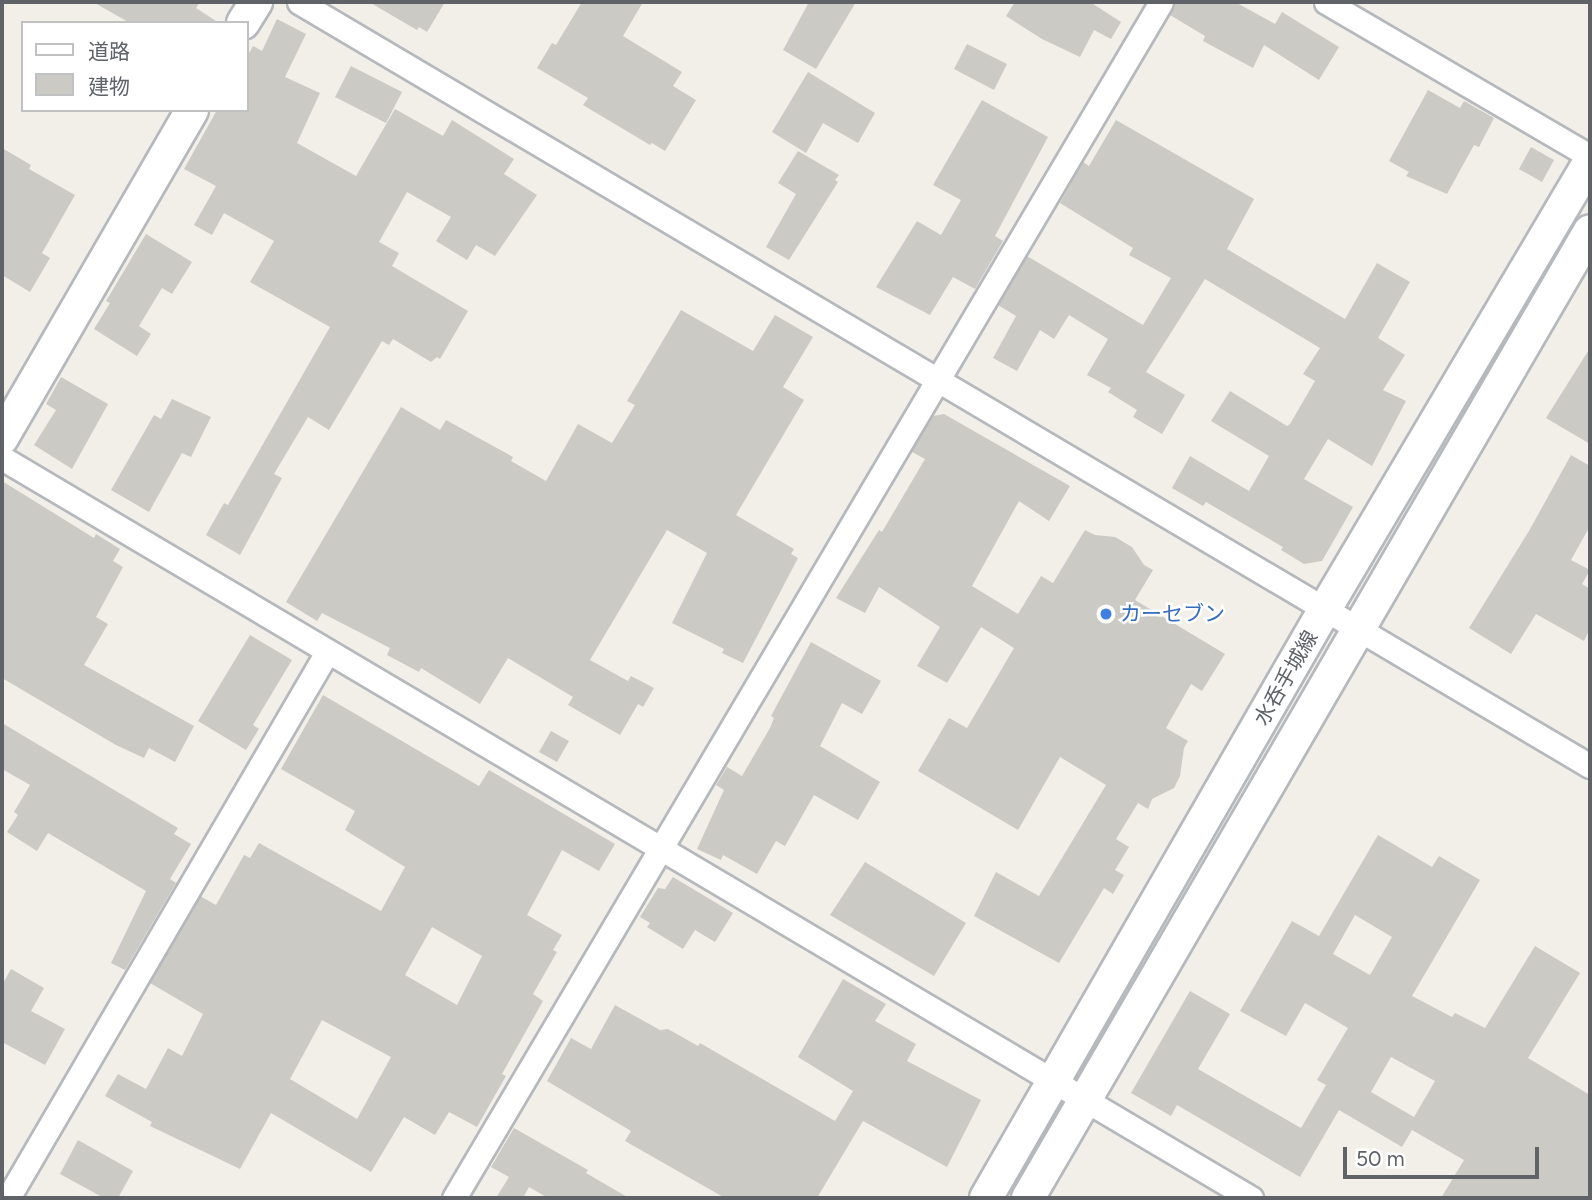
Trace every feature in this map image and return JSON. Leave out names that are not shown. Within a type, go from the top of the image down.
[{"type":"main road","points":[[244,21],[256,2]]},
{"type":"main road","points":[[2,438],[191,112]]},
{"type":"main road","name":"水呑手城線","points":[[986,1198],[1325,609],[1590,158]]},
{"type":"main road","name":"水呑手城線","points":[[1028,1198],[1590,232]]},
{"type":"street","points":[[299,2],[935,381],[1590,766]]},
{"type":"street","points":[[454,1198],[1161,2]]},
{"type":"street","points":[[1326,2],[1590,158]]},
{"type":"street","points":[[2,458],[1251,1198]]},
{"type":"street","points":[[8,1198],[327,652]]},
{"type":"building","points":[[93,2],[200,2],[196,8],[216,21],[126,21]]},
{"type":"building","points":[[369,2],[445,2],[427,32],[419,27],[417,30]]},
{"type":"building","points":[[582,2],[643,2],[623,36],[682,72],[673,86],[696,100],[665,151],[652,143],[650,145],[583,105],[588,98],[537,68],[552,43],[556,45]]},
{"type":"building","points":[[809,2],[856,2],[816,69],[783,50]]},
{"type":"building","points":[[1015,2],[1090,2],[1121,22],[1111,39],[1094,30],[1080,57],[1042,39],[1006,16]]},
{"type":"building","points":[[1175,2],[1235,2],[1275,24],[1282,12],[1339,47],[1319,80],[1264,45],[1253,68],[1203,41],[1205,36],[1170,15]]},
{"type":"building","points":[[277,19],[306,34],[285,77],[320,93],[297,143],[356,176],[395,109],[443,136],[452,120],[514,159],[504,174],[537,195],[495,256],[476,245],[467,260],[436,241],[451,217],[407,192],[379,242],[399,253],[392,266],[468,311],[440,359],[437,357],[431,362],[393,339],[389,345],[382,341],[329,430],[308,417],[274,474],[282,478],[240,555],[206,535],[224,503],[228,505],[330,327],[250,282],[274,241],[224,213],[212,235],[194,225],[216,186],[184,169],[216,112],[248,112],[248,55],[253,46],[262,51]]},
{"type":"building","points":[[967,44],[1007,64],[994,90],[954,69]]},
{"type":"building","points":[[351,66],[402,92],[386,123],[335,97]]},
{"type":"building","points":[[808,72],[875,113],[858,143],[823,123],[806,153],[772,132]]},
{"type":"building","points":[[1428,90],[1460,108],[1464,101],[1494,118],[1479,147],[1474,145],[1447,194],[1406,176],[1409,172],[1389,161]]},
{"type":"building","points":[[982,100],[1048,137],[995,236],[1003,241],[975,289],[953,277],[930,315],[876,287],[917,221],[941,235],[961,200],[933,185]]},
{"type":"building","points":[[1116,120],[1254,199],[1227,249],[1345,319],[1377,263],[1410,282],[1378,338],[1405,355],[1383,390],[1406,401],[1372,466],[1328,439],[1304,479],[1353,507],[1322,561],[1304,564],[1281,550],[1283,547],[1206,502],[1203,506],[1172,488],[1190,456],[1249,491],[1269,456],[1211,421],[1230,391],[1287,426],[1290,424],[1315,381],[1303,374],[1320,348],[1205,279],[1146,372],[1185,395],[1162,434],[1133,417],[1137,410],[1108,392],[1111,388],[1087,375],[1108,339],[1069,315],[1054,339],[1040,330],[1017,371],[993,358],[1016,316],[998,305],[1027,256],[1143,325],[1171,278],[1129,255],[1133,248],[1060,203],[1083,162],[1089,166]]},
{"type":"building","points":[[1531,147],[1554,160],[1542,182],[1519,169]]},
{"type":"building","points":[[2,148],[31,165],[29,169],[75,195],[42,253],[50,258],[30,292],[2,275]]},
{"type":"building","points":[[798,151],[839,175],[835,180],[838,182],[789,260],[766,247],[796,194],[778,183]]},
{"type":"building","points":[[146,234],[192,262],[172,294],[162,288],[139,326],[151,334],[137,356],[94,329],[110,303],[106,301]]},
{"type":"building","points":[[681,310],[753,351],[775,315],[813,337],[783,387],[804,400],[736,515],[794,549],[791,554],[798,558],[743,663],[722,653],[724,649],[672,623],[707,553],[667,530],[590,660],[628,681],[631,676],[654,688],[643,707],[638,704],[620,735],[568,705],[573,697],[508,658],[480,704],[421,668],[419,672],[387,655],[390,648],[322,613],[317,621],[286,602],[401,407],[440,430],[446,420],[513,457],[511,461],[546,481],[578,424],[612,443],[635,405],[627,401]]},
{"type":"building","points":[[1590,348],[1590,444],[1546,418]]},
{"type":"building","points":[[61,377],[108,404],[72,469],[34,445],[56,410],[46,404]]},
{"type":"building","points":[[172,399],[211,417],[191,457],[182,453],[149,512],[111,490],[154,415],[161,419]]},
{"type":"building","points":[[944,414],[1070,486],[1049,521],[1019,501],[972,586],[1018,614],[1041,576],[1053,583],[1085,530],[1095,535],[1115,537],[1132,547],[1144,565],[1153,570],[1135,600],[1225,654],[1202,691],[1191,684],[1166,728],[1188,741],[1184,748],[1180,776],[1174,788],[1152,799],[1148,809],[1138,803],[1116,839],[1129,847],[1115,870],[1124,875],[1113,894],[1104,888],[1059,963],[974,916],[996,872],[1039,896],[1106,785],[1060,757],[1018,830],[918,771],[949,718],[967,728],[1014,648],[981,627],[947,683],[917,666],[940,627],[879,587],[865,613],[836,598],[879,530],[882,532],[925,459],[912,452],[928,424],[933,416]]},
{"type":"building","points":[[1571,455],[1590,466],[1590,526],[1571,560],[1590,570],[1582,584],[1590,589],[1590,629],[1584,641],[1536,614],[1511,654],[1469,628],[1529,531]]},
{"type":"building","points":[[2,481],[94,538],[96,534],[120,549],[113,561],[123,567],[96,617],[108,624],[84,665],[194,726],[175,762],[149,748],[144,758],[116,745],[2,678]]},
{"type":"building","points":[[250,635],[292,660],[253,725],[259,729],[246,750],[198,721]]},
{"type":"building","points":[[811,642],[881,681],[862,714],[842,703],[820,746],[880,782],[858,820],[814,795],[785,846],[776,841],[757,874],[723,855],[721,860],[697,849],[724,790],[716,785],[727,767],[742,776],[770,728],[774,718],[771,716]]},
{"type":"building","points":[[323,695],[479,786],[489,770],[615,844],[599,871],[562,850],[527,915],[562,935],[553,950],[557,952],[533,994],[543,1001],[502,1074],[506,1076],[477,1127],[449,1112],[435,1135],[404,1117],[371,1172],[271,1113],[240,1169],[150,1126],[152,1122],[105,1096],[118,1074],[146,1089],[168,1048],[182,1056],[203,1014],[150,983],[200,896],[216,905],[244,855],[250,858],[259,843],[381,911],[405,867],[345,830],[355,811],[281,769]],"holes":[[[432,927],[482,956],[457,1005],[405,975]],[[322,1020],[391,1057],[357,1119],[290,1079]]]},
{"type":"building","points":[[2,723],[178,828],[174,834],[191,844],[170,879],[176,883],[125,970],[111,963],[146,891],[48,833],[37,851],[7,832],[18,815],[14,812],[30,785],[2,769]]},
{"type":"building","points":[[551,731],[569,741],[557,762],[539,752]]},
{"type":"building","points":[[1378,835],[1432,867],[1439,856],[1480,880],[1412,996],[1452,1017],[1455,1013],[1485,1028],[1535,946],[1580,973],[1528,1058],[1590,1095],[1590,1198],[1441,1198],[1464,1160],[1412,1130],[1402,1147],[1339,1110],[1300,1177],[1177,1105],[1171,1116],[1131,1093],[1190,991],[1230,1014],[1198,1069],[1301,1128],[1326,1085],[1317,1080],[1348,1028],[1305,1003],[1286,1036],[1240,1011],[1292,921],[1319,936]],"holes":[[[1355,915],[1392,937],[1370,975],[1333,954]],[[1391,1057],[1435,1081],[1414,1117],[1371,1092]]]},
{"type":"building","points":[[865,862],[966,923],[934,976],[830,915]]},
{"type":"building","points":[[673,877],[733,913],[715,942],[695,930],[683,949],[647,927],[650,923],[640,917],[658,888],[665,889]]},
{"type":"building","points":[[11,969],[44,988],[31,1011],[65,1029],[45,1065],[2,1042],[2,985]]},
{"type":"building","points":[[843,979],[886,1004],[875,1021],[916,1044],[907,1061],[981,1100],[947,1167],[863,1121],[817,1198],[725,1198],[625,1141],[631,1131],[547,1081],[571,1038],[591,1049],[615,1005],[660,1030],[668,1029],[698,1046],[700,1043],[835,1121],[853,1091],[798,1057]]},
{"type":"building","points":[[514,1128],[588,1170],[586,1173],[629,1198],[548,1198],[529,1187],[523,1198],[496,1198],[509,1177],[491,1167]]},
{"type":"building","points":[[78,1140],[133,1171],[118,1198],[104,1198],[60,1174]]},
{"type":"place","name":"カーセブン","points":[[1106,614]]}]
